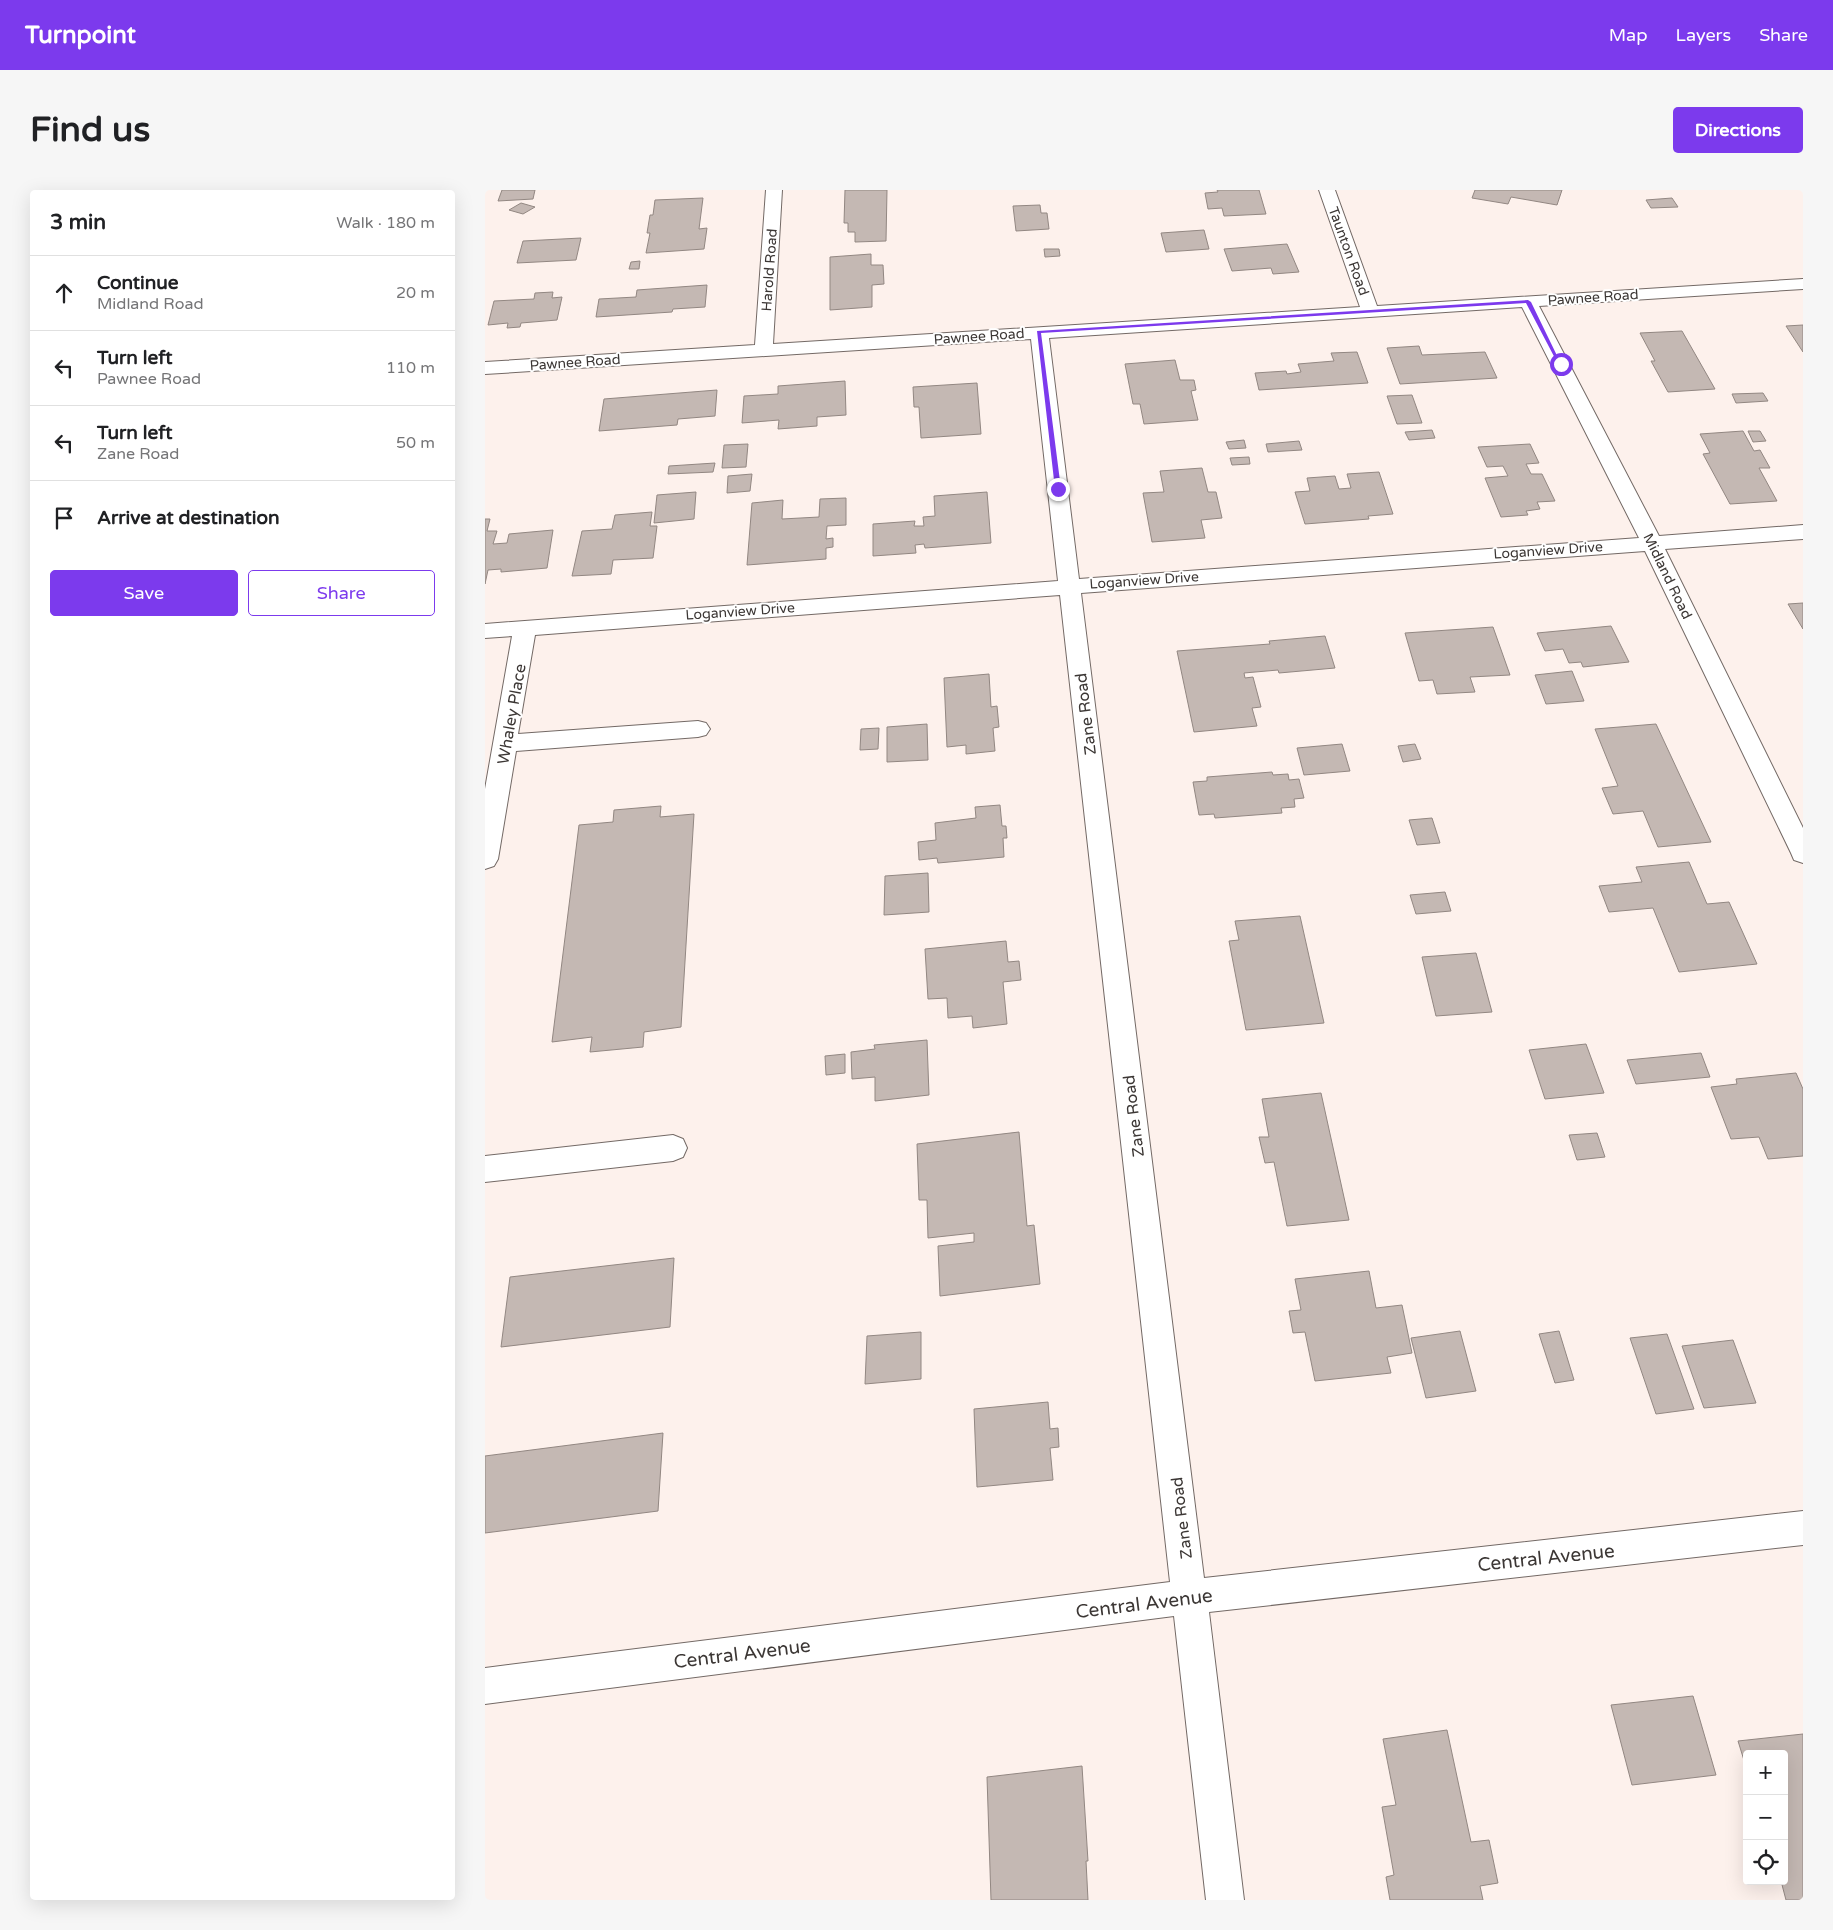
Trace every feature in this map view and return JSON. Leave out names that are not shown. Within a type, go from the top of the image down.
[{"type":"street","name":"Harold Road","points":[[764,349],[774,190]]},
{"type":"street","name":"Taunton Road","points":[[1327,190],[1371,312]]},
{"type":"street","name":"Pawnee Road","points":[[485,368],[1803,284]]},
{"type":"street","name":"Midland Road","points":[[1528,302],[1652,543],[1803,853]]},
{"type":"street","name":"Zane Road","points":[[1039,332],[1225,1900]]},
{"type":"street","name":"Loganview Drive","points":[[485,631],[1803,532]]},
{"type":"street","name":"Whaley Place","points":[[485,859],[525,628]]},
{"type":"street","points":[[506,743],[698,729]]},
{"type":"street","points":[[485,1169],[673,1148]]},
{"type":"street","name":"Central Avenue","points":[[485,1686],[1190,1597],[1803,1528]]},
{"type":"building","points":[[502,190],[535,190],[533,199],[498,201]]},
{"type":"building","points":[[845,190],[887,190],[886,241],[855,242],[855,232],[848,232],[848,223],[844,223]]},
{"type":"building","points":[[1217,190],[1259,190],[1266,214],[1224,216],[1222,208],[1208,209],[1205,193],[1218,192]]},
{"type":"building","points":[[1475,190],[1562,190],[1557,205],[1511,197],[1508,204],[1472,198]]},
{"type":"building","points":[[703,198],[699,229],[707,228],[704,249],[646,253],[650,233],[647,233],[650,215],[653,215],[655,200]]},
{"type":"building","points":[[1672,198],[1678,207],[1651,208],[1646,200]]},
{"type":"building","points":[[521,203],[535,207],[523,214],[509,210]]},
{"type":"building","points":[[1040,205],[1041,213],[1047,213],[1049,229],[1016,231],[1013,206]]},
{"type":"building","points":[[1204,230],[1209,249],[1166,252],[1161,233]]},
{"type":"building","points":[[581,238],[576,260],[517,263],[523,241]]},
{"type":"building","points":[[1287,244],[1299,272],[1273,274],[1271,268],[1232,271],[1224,249]]},
{"type":"building","points":[[1044,249],[1059,249],[1060,256],[1045,257]]},
{"type":"building","points":[[871,254],[871,265],[883,265],[884,284],[872,285],[872,307],[830,310],[830,257]]},
{"type":"building","points":[[640,261],[639,269],[629,269],[631,262]]},
{"type":"building","points":[[707,285],[705,307],[673,309],[672,312],[596,317],[599,299],[636,297],[637,290]]},
{"type":"building","points":[[553,292],[552,298],[562,297],[557,320],[521,323],[520,327],[507,328],[508,323],[488,325],[494,301],[534,299],[535,293]]},
{"type":"building","points":[[1803,325],[1803,352],[1786,326]]},
{"type":"building","points":[[1682,331],[1715,389],[1668,392],[1651,361],[1655,361],[1640,333]]},
{"type":"building","points":[[1419,346],[1422,355],[1485,352],[1497,378],[1400,384],[1387,348]]},
{"type":"building","points":[[1357,352],[1368,383],[1259,390],[1255,373],[1286,371],[1287,374],[1301,372],[1298,364],[1334,361],[1331,353]]},
{"type":"building","points":[[1175,360],[1180,380],[1194,380],[1196,390],[1191,391],[1198,420],[1144,424],[1140,404],[1133,404],[1125,364]]},
{"type":"building","points":[[845,381],[846,415],[817,417],[817,426],[778,429],[779,420],[742,423],[744,396],[778,394],[778,386]]},
{"type":"building","points":[[977,383],[981,434],[921,438],[919,407],[914,407],[913,387]]},
{"type":"building","points":[[717,390],[715,416],[678,419],[677,425],[599,431],[604,399]]},
{"type":"building","points":[[1763,393],[1768,401],[1736,403],[1732,394]]},
{"type":"building","points":[[1412,395],[1422,423],[1397,424],[1387,396]]},
{"type":"building","points":[[1432,430],[1435,438],[1409,440],[1405,432]]},
{"type":"building","points":[[1743,431],[1754,451],[1760,450],[1770,468],[1759,468],[1777,501],[1730,504],[1703,454],[1710,453],[1700,434]]},
{"type":"building","points":[[1748,431],[1760,431],[1766,441],[1753,442]]},
{"type":"building","points":[[1244,440],[1246,448],[1229,449],[1226,442]]},
{"type":"building","points":[[1299,441],[1302,450],[1268,452],[1266,444]]},
{"type":"building","points":[[748,444],[746,467],[722,468],[724,445]]},
{"type":"building","points":[[1530,444],[1539,463],[1526,464],[1531,474],[1542,474],[1555,501],[1537,502],[1540,509],[1526,511],[1528,515],[1501,517],[1485,478],[1508,476],[1503,466],[1487,467],[1478,447]]},
{"type":"building","points":[[1249,457],[1250,464],[1232,465],[1230,458]]},
{"type":"building","points":[[715,463],[713,472],[668,474],[669,466]]},
{"type":"building","points":[[1202,468],[1208,492],[1216,492],[1222,518],[1201,520],[1205,538],[1152,542],[1143,493],[1164,492],[1160,471]]},
{"type":"building","points":[[1379,472],[1393,514],[1368,516],[1369,519],[1305,524],[1295,492],[1310,491],[1307,478],[1335,476],[1339,489],[1351,488],[1347,474]]},
{"type":"building","points":[[752,474],[750,491],[727,493],[728,476]]},
{"type":"building","points":[[696,492],[694,519],[654,523],[657,495]]},
{"type":"building","points":[[987,492],[991,543],[925,548],[924,544],[915,545],[916,553],[873,556],[873,524],[915,521],[914,526],[924,526],[923,517],[935,516],[934,496]]},
{"type":"building","points":[[846,498],[846,525],[827,526],[826,539],[833,538],[833,547],[826,548],[826,559],[747,565],[752,503],[783,500],[782,519],[819,517],[820,499]]},
{"type":"building","points":[[652,512],[650,526],[657,526],[653,558],[613,560],[611,574],[572,576],[582,531],[612,529],[615,515]]},
{"type":"building","points":[[485,519],[490,519],[487,531],[497,531],[493,544],[507,543],[509,534],[553,530],[547,568],[501,572],[501,569],[488,570],[485,584]]},
{"type":"building","points":[[1803,603],[1803,629],[1788,604]]},
{"type":"building","points":[[1611,626],[1629,662],[1583,667],[1581,662],[1569,663],[1563,649],[1545,651],[1537,633]]},
{"type":"building","points":[[1493,627],[1510,675],[1470,677],[1475,692],[1437,694],[1433,680],[1419,681],[1405,633]]},
{"type":"building","points":[[1325,636],[1335,668],[1279,673],[1278,670],[1244,673],[1245,678],[1253,677],[1261,707],[1252,708],[1257,726],[1194,732],[1177,651],[1270,644],[1269,641]]},
{"type":"building","points":[[1572,671],[1584,701],[1546,704],[1535,675]]},
{"type":"building","points":[[989,674],[991,707],[997,706],[999,727],[993,728],[995,751],[966,754],[966,745],[947,747],[944,678]]},
{"type":"building","points":[[927,724],[928,760],[887,762],[887,727]]},
{"type":"building","points":[[1656,724],[1711,842],[1658,847],[1643,811],[1613,814],[1602,788],[1618,786],[1595,729]]},
{"type":"building","points":[[879,728],[878,749],[860,750],[861,729]]},
{"type":"building","points":[[1342,744],[1350,771],[1304,775],[1297,748]]},
{"type":"building","points":[[1415,744],[1421,759],[1403,762],[1398,746]]},
{"type":"building","points":[[1272,772],[1273,775],[1288,774],[1289,780],[1299,779],[1304,798],[1294,799],[1295,807],[1281,808],[1282,813],[1215,818],[1214,814],[1199,815],[1193,782],[1207,781],[1207,777]]},
{"type":"building","points":[[1000,805],[1002,826],[1006,826],[1007,838],[1003,838],[1004,857],[938,863],[937,858],[919,860],[918,842],[936,840],[935,823],[976,818],[975,807]]},
{"type":"building","points":[[661,806],[660,817],[694,814],[681,1027],[644,1032],[643,1047],[590,1052],[592,1037],[552,1042],[579,825],[613,822],[614,810]]},
{"type":"building","points":[[1432,818],[1440,843],[1417,845],[1409,820]]},
{"type":"building","points":[[1689,862],[1707,904],[1729,902],[1757,964],[1679,972],[1653,908],[1609,912],[1599,886],[1642,882],[1636,867]]},
{"type":"building","points":[[928,873],[929,912],[884,915],[885,876]]},
{"type":"building","points":[[1445,892],[1451,911],[1416,914],[1410,895]]},
{"type":"building","points":[[1300,916],[1324,1023],[1246,1030],[1229,941],[1239,940],[1235,921]]},
{"type":"building","points":[[1006,941],[1008,962],[1019,961],[1021,980],[1003,982],[1007,1024],[973,1028],[972,1016],[948,1018],[947,998],[928,999],[925,949]]},
{"type":"building","points":[[1476,953],[1492,1012],[1436,1016],[1422,957]]},
{"type":"building","points":[[927,1040],[929,1095],[875,1101],[875,1077],[852,1079],[851,1052],[875,1049],[874,1045]]},
{"type":"building","points":[[1586,1044],[1604,1093],[1545,1099],[1529,1050]]},
{"type":"building","points":[[1701,1053],[1710,1077],[1636,1084],[1627,1060]]},
{"type":"building","points":[[845,1054],[845,1073],[826,1075],[825,1056]]},
{"type":"building","points":[[1796,1073],[1803,1089],[1803,1156],[1768,1159],[1759,1137],[1731,1139],[1711,1087],[1737,1084],[1736,1079]]},
{"type":"building","points":[[1321,1093],[1349,1220],[1287,1226],[1274,1162],[1265,1163],[1259,1137],[1269,1137],[1262,1099]]},
{"type":"building","points":[[1019,1132],[1027,1226],[1034,1225],[1040,1284],[940,1296],[938,1246],[974,1242],[974,1233],[928,1238],[927,1200],[919,1200],[917,1144]]},
{"type":"building","points":[[1597,1133],[1605,1157],[1577,1160],[1569,1135]]},
{"type":"building","points":[[674,1258],[670,1327],[501,1347],[510,1277]]},
{"type":"building","points":[[1369,1271],[1376,1308],[1402,1305],[1412,1353],[1387,1357],[1391,1373],[1315,1381],[1305,1332],[1293,1333],[1289,1311],[1301,1310],[1295,1279]]},
{"type":"building","points":[[1460,1331],[1476,1391],[1426,1398],[1411,1338]]},
{"type":"building","points":[[1559,1331],[1574,1380],[1555,1383],[1539,1334]]},
{"type":"building","points":[[921,1332],[921,1379],[865,1384],[867,1336]]},
{"type":"building","points":[[1667,1334],[1694,1409],[1656,1414],[1630,1338]]},
{"type":"building","points":[[1733,1340],[1756,1403],[1704,1408],[1682,1346]]},
{"type":"building","points":[[1048,1402],[1050,1429],[1058,1428],[1059,1447],[1050,1448],[1053,1480],[977,1487],[974,1409]]},
{"type":"building","points":[[663,1433],[658,1511],[485,1533],[485,1456]]},
{"type":"building","points":[[1693,1696],[1716,1775],[1632,1785],[1611,1705]]},
{"type":"building","points":[[1447,1730],[1471,1842],[1489,1840],[1498,1883],[1480,1886],[1483,1900],[1390,1900],[1386,1877],[1394,1875],[1382,1807],[1396,1805],[1383,1739]]},
{"type":"building","points":[[1803,1734],[1803,1900],[1786,1900],[1782,1885],[1788,1885],[1788,1750],[1743,1750],[1743,1757],[1738,1741]]},
{"type":"building","points":[[1082,1766],[1088,1861],[1086,1861],[1088,1900],[991,1900],[987,1777]]},
{"type":"route","points":[[1058,489],[1039,332],[1528,302],[1561,364]]}]
